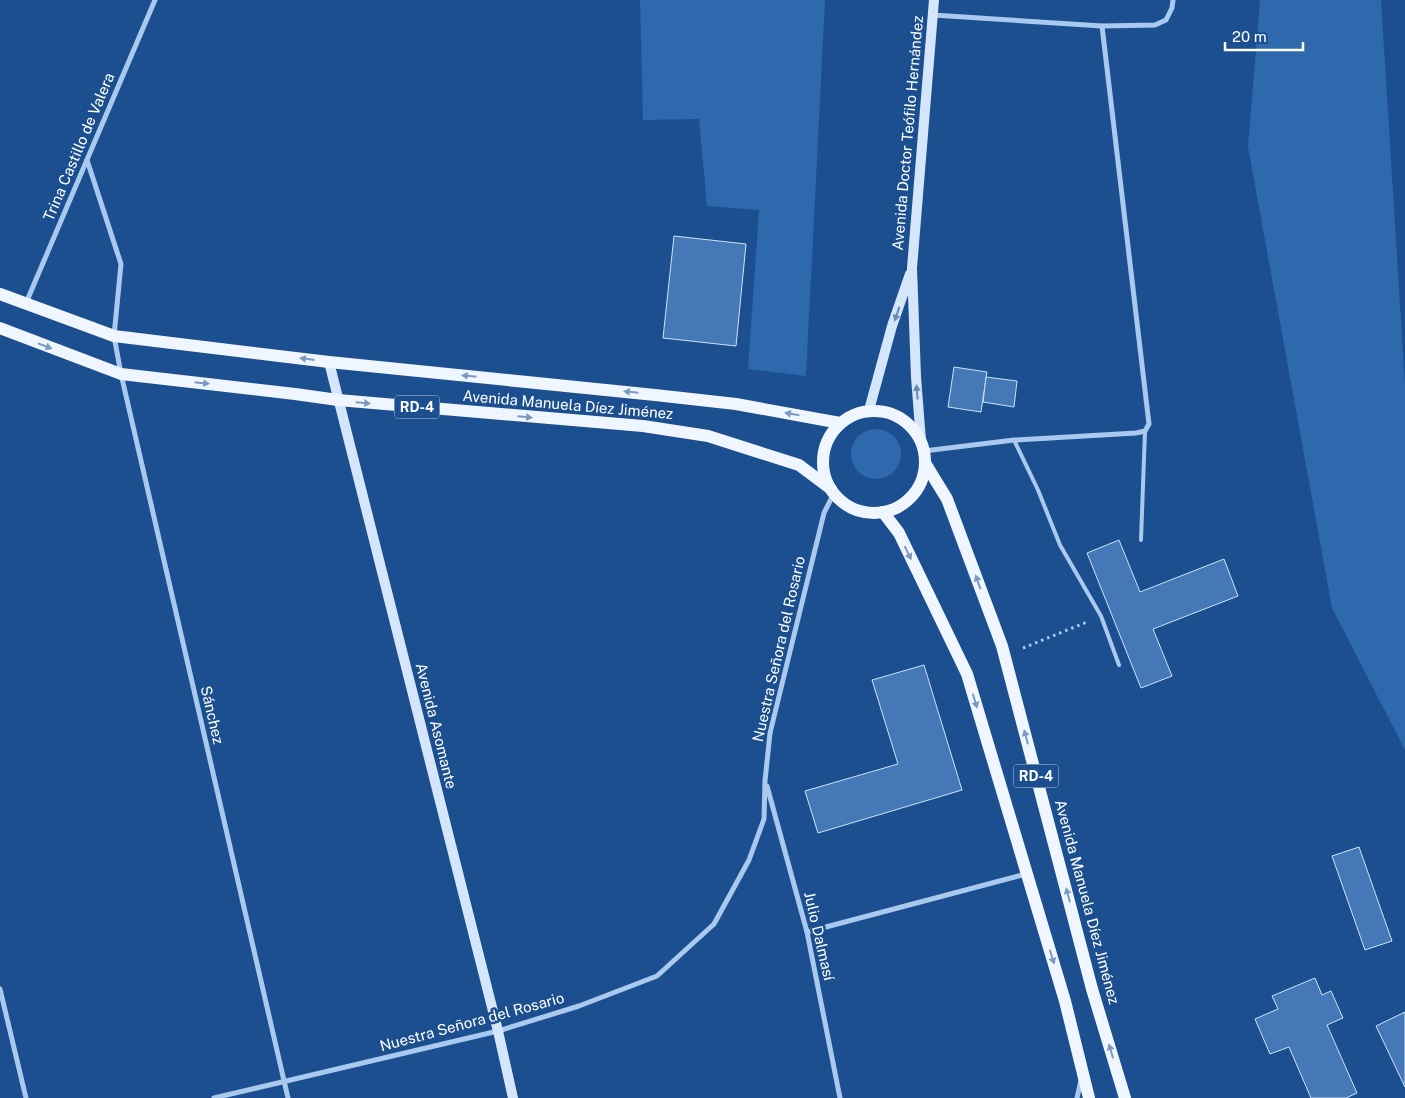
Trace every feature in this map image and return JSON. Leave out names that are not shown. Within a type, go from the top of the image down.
[{"type":"main road","name":"Avenida Doctor Teófilo Hernández","points":[[924,452],[916,377],[912,268],[934,0]]},
{"type":"main road","name":"Avenida Doctor Teófilo Hernández","points":[[869,410],[892,326],[912,268]]},
{"type":"main road","name":"Avenida Manuela Díez Jiménez","points":[[0,294],[114,336],[329,362],[736,404],[840,423]]},
{"type":"main road","name":"Avenida Manuela Díez Jiménez","points":[[0,328],[120,374],[338,400],[643,426],[708,436],[799,465],[832,491]]},
{"type":"main road","name":"Avenida Asomante","points":[[329,362],[498,1031],[513,1098]]},
{"type":"main road","points":[[832,491],[824,474],[822,458],[826,443],[840,423],[856,413],[869,410]]},
{"type":"main road","name":"RD-4","points":[[832,491],[844,503],[856,509],[882,512],[900,506],[913,495],[922,479],[924,452],[908,424],[891,413],[869,410]]},
{"type":"main road","name":"Avenida Manuela Díez Jiménez","points":[[924,452],[947,499],[1004,655],[1092,990],[1124,1098]]},
{"type":"main road","name":"RD-4","points":[[882,512],[898,533],[967,674],[1065,1001],[1089,1098]]},
{"type":"street","name":"Trina Castillo de Valera","points":[[26,305],[155,0]]},
{"type":"street","points":[[933,15],[1102,26],[1155,25],[1166,20],[1172,8],[1173,0]]},
{"type":"street","points":[[924,452],[1014,440],[1145,431],[1149,424],[1102,26]]},
{"type":"street","name":"Sánchez","points":[[87,160],[121,264],[114,336],[120,374],[288,1098]]},
{"type":"street","name":"Nuestra Señora del Rosario","points":[[214,1098],[498,1031],[579,1006],[657,976],[714,924],[749,860],[764,818],[765,781],[772,723],[824,513],[832,491]]},
{"type":"street","name":"Julio Dalmasí","points":[[765,781],[807,932],[840,1098]]},
{"type":"street","points":[[807,932],[1027,874]]},
{"type":"street","points":[[0,989],[26,1098]]},
{"type":"street","points":[[1077,1098],[1082,1072]]},
{"type":"lane","points":[[1141,540],[1145,431]]},
{"type":"lane","points":[[1014,440],[1038,490],[1060,545],[1101,616],[1119,666]]},
{"type":"path","points":[[1004,655],[1101,616]]},
{"type":"shaded area","points":[[640,0],[825,0],[806,376],[748,369],[759,210],[707,206],[699,119],[643,120]]},
{"type":"shaded area","points":[[1260,0],[1381,0],[1405,385],[1405,750],[1332,608],[1248,147]]},
{"type":"shaded area","points":[[876,429],[890,433],[897,440],[901,454],[897,468],[890,475],[876,479],[862,475],[855,468],[851,454],[855,440],[862,433]]},
{"type":"building","points":[[674,236],[746,244],[736,346],[663,338]]},
{"type":"building","points":[[954,367],[987,372],[981,412],[948,407]]},
{"type":"building","points":[[986,377],[1017,381],[1014,407],[983,402]]},
{"type":"building","points":[[1119,540],[1140,592],[1224,559],[1238,596],[1153,629],[1172,676],[1141,688],[1087,553]]},
{"type":"building","points":[[924,665],[962,790],[818,833],[805,791],[898,764],[872,680]]},
{"type":"building","points":[[1359,847],[1392,941],[1365,950],[1332,856]]},
{"type":"building","points":[[1315,978],[1322,995],[1331,991],[1343,1018],[1327,1025],[1357,1093],[1346,1098],[1311,1098],[1289,1047],[1270,1054],[1255,1019],[1278,1009],[1272,996]]},
{"type":"building","points":[[1405,1012],[1405,1087],[1376,1026]]}]
